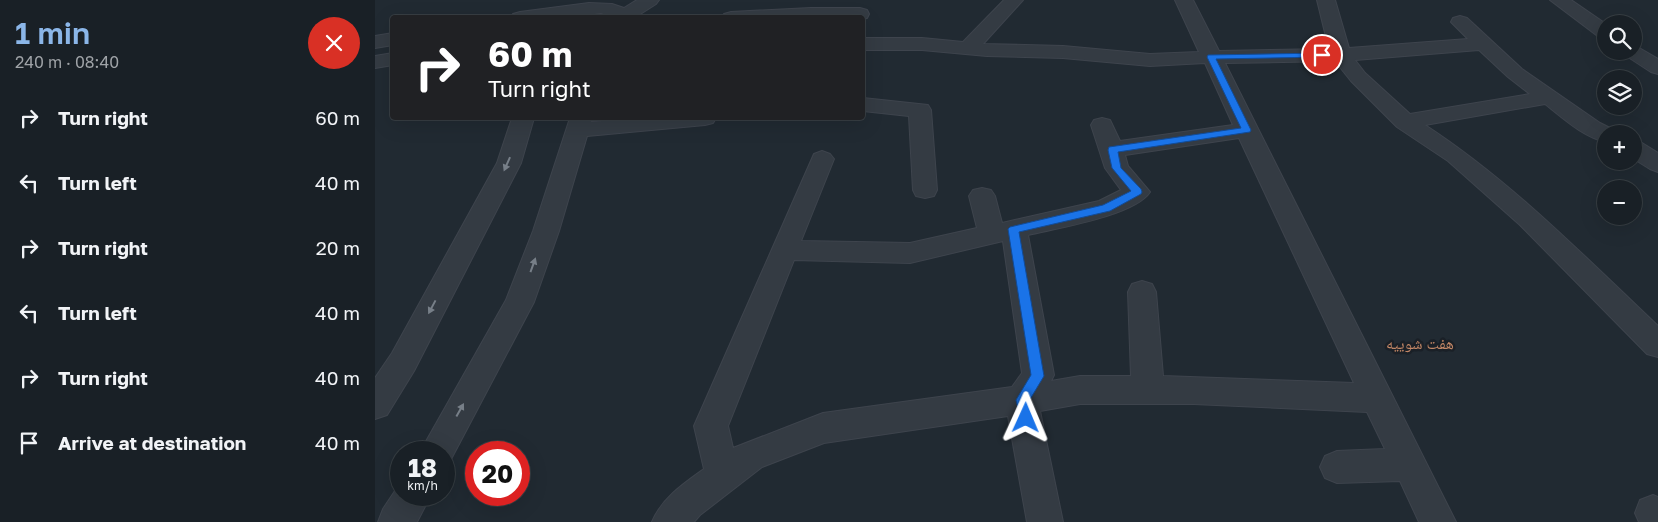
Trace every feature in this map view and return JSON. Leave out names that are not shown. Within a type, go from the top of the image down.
[{"type":"street","points":[[627,15],[650,0]]},
{"type":"street","points":[[967,48],[1014,0]]},
{"type":"street","points":[[1183,0],[1438,522]]},
{"type":"street","points":[[1326,0],[1341,55],[1358,77],[1405,122],[1456,156],[1529,219],[1657,342]]},
{"type":"street","points":[[1559,0],[1597,27]]},
{"type":"street","points":[[553,15],[596,3],[616,8],[624,15]]},
{"type":"street","points":[[746,11],[861,10]]},
{"type":"street","points":[[1460,22],[1515,73],[1597,130]]},
{"type":"street","points":[[375,42],[390,40]]},
{"type":"street","points":[[865,44],[922,44],[1063,52],[1150,60],[1341,55],[1485,44]]},
{"type":"street","points":[[1642,50],[1658,48]]},
{"type":"street","points":[[1642,58],[1658,68]]},
{"type":"street","points":[[375,62],[390,60]]},
{"type":"street","points":[[1405,122],[1549,97]]},
{"type":"street","points":[[865,105],[920,110],[925,190]]},
{"type":"street","points":[[375,405],[403,362],[509,163],[522,120]]},
{"type":"street","points":[[443,441],[519,302],[546,230],[579,124],[663,120]]},
{"type":"street","points":[[784,250],[911,253],[1106,208],[1137,192],[1117,168],[1113,150],[1102,124]]},
{"type":"street","points":[[1113,150],[1247,130]]},
{"type":"street","points":[[1642,147],[1658,144]]},
{"type":"street","points":[[1642,153],[1658,164]]},
{"type":"street","points":[[723,476],[711,426],[822,159]]},
{"type":"street","points":[[982,196],[1003,232],[1037,376],[1022,400],[1045,522]]},
{"type":"street","points":[[1142,292],[1148,390]]},
{"type":"street","points":[[670,522],[687,503],[750,456],[823,428],[1081,390],[1148,390],[1377,398]]},
{"type":"street","points":[[1337,467],[1410,465]]},
{"type":"street","points":[[396,522],[406,506]]},
{"type":"district","name":"هفت شوییه","points":[[1420,343]]},
{"type":"route","points":[[1026,418],[1022,400],[1037,376],[1014,229],[1106,208],[1137,192],[1117,168],[1113,150],[1247,130],[1211,57],[1322,55]]}]
